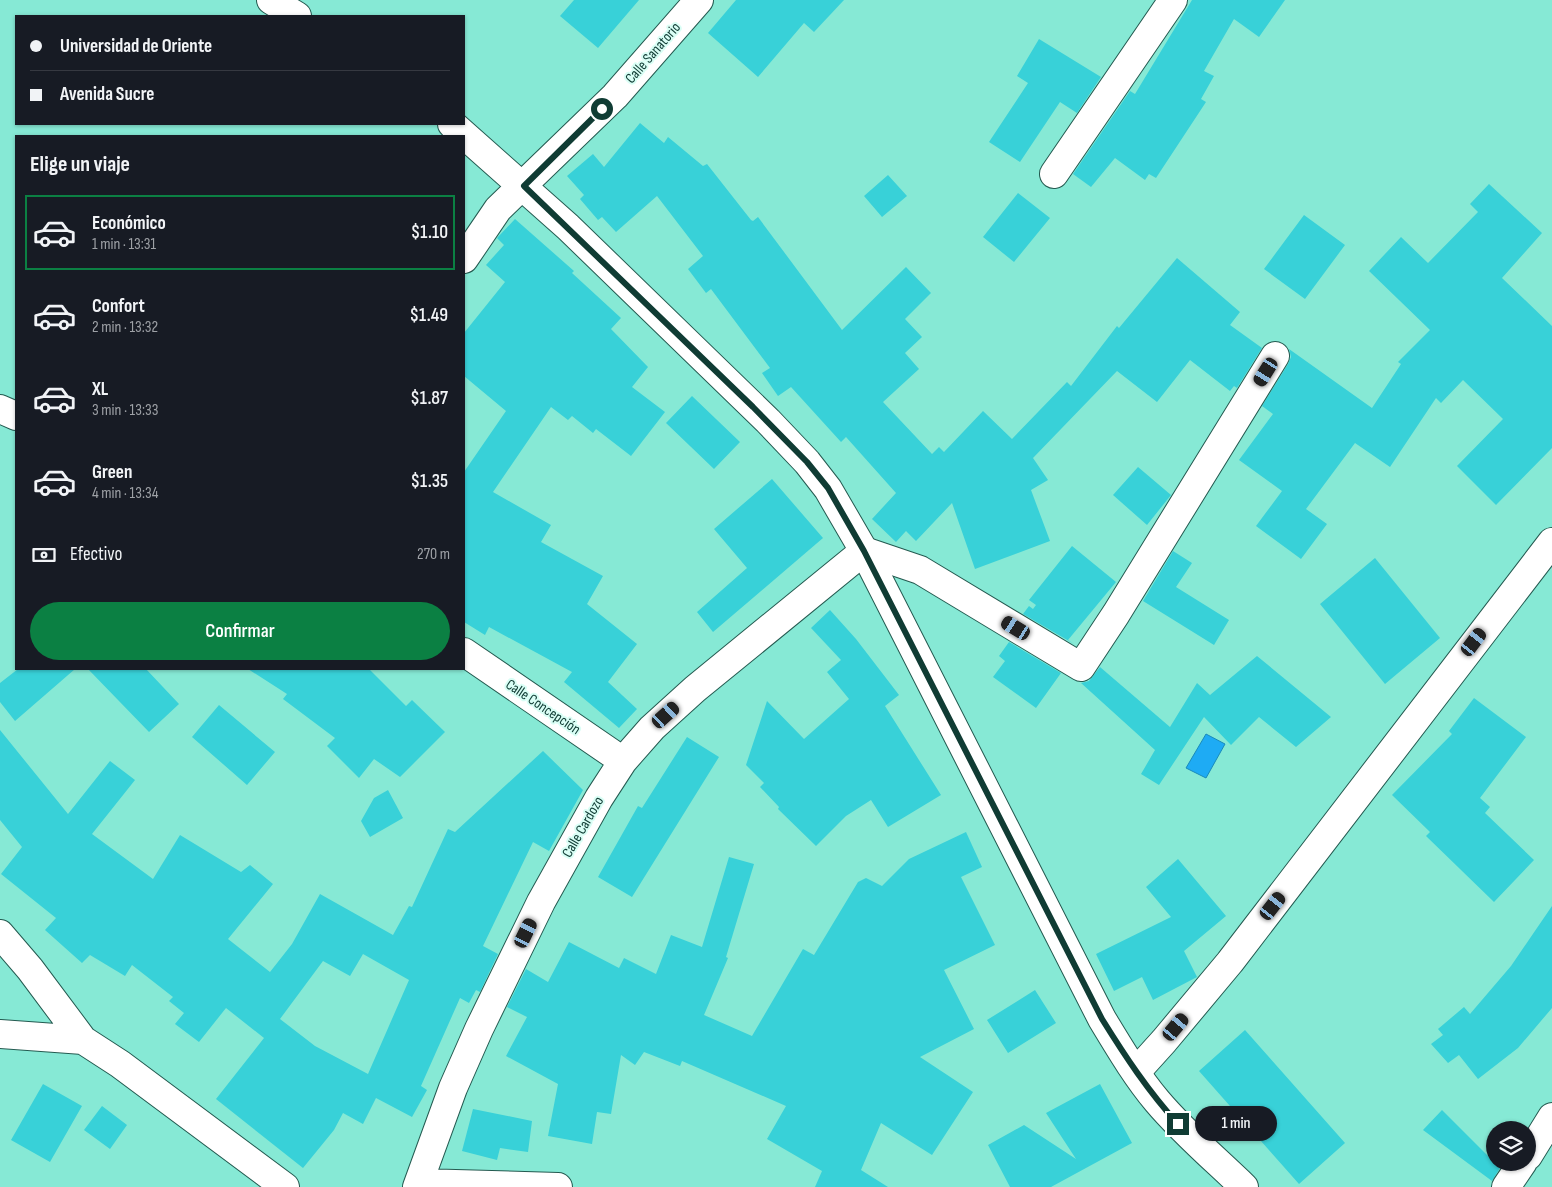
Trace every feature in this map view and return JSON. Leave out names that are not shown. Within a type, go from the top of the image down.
[{"type":"street","points":[[271,0],[295,15]]},
{"type":"street","name":"Calle Sanatorio","points":[[465,258],[498,210],[615,96],[699,0]]},
{"type":"street","points":[[1054,174],[1173,0]]},
{"type":"street","points":[[453,125],[465,135]]},
{"type":"street","points":[[465,135],[524,186],[704,358],[807,462],[828,488],[864,551],[1102,1019],[1157,1101],[1196,1142],[1244,1187]]},
{"type":"street","points":[[864,551],[920,570],[1081,667],[1276,356]]},
{"type":"street","points":[[0,409],[15,416]]},
{"type":"street","points":[[1136,1072],[1230,962],[1552,542]]},
{"type":"street","name":"Calle Cardozo","points":[[418,1185],[453,1088],[479,1028],[541,902],[599,798],[623,761],[652,728],[694,689],[864,551]]},
{"type":"street","name":"Calle Concepción","points":[[465,653],[623,761]]},
{"type":"street","points":[[0,934],[30,969],[83,1040],[120,1064],[285,1187]]},
{"type":"street","points":[[0,1034],[83,1040]]},
{"type":"street","points":[[1536,1143],[1552,1118]]},
{"type":"street","points":[[1506,1187],[1517,1171]]},
{"type":"street","points":[[418,1185],[558,1187]]},
{"type":"water","points":[[1206,734],[1225,744],[1206,778],[1186,768]]},
{"type":"building","points":[[574,0],[639,0],[598,48],[560,16]]},
{"type":"building","points":[[736,0],[844,0],[814,32],[804,23],[758,77],[708,33]]},
{"type":"building","points":[[1192,0],[1285,0],[1259,37],[1234,19],[1204,71],[1214,76],[1201,99],[1206,102],[1156,178],[1149,174],[1145,180],[1115,158],[1091,187],[1073,174],[1130,91],[1135,94]]},
{"type":"building","points":[[1039,39],[1101,77],[1077,113],[1060,102],[1020,162],[989,142],[1028,83],[1017,76]]},
{"type":"building","points":[[640,123],[664,143],[668,137],[703,166],[707,164],[751,220],[753,221],[758,217],[842,330],[906,267],[931,293],[905,319],[922,337],[905,353],[919,369],[883,402],[932,454],[939,447],[944,452],[983,411],[1012,439],[1067,382],[1071,386],[1117,326],[1119,328],[1177,258],[1240,312],[1230,325],[1262,348],[1237,388],[1234,386],[1230,391],[1190,360],[1157,402],[1117,371],[1033,458],[1048,480],[1031,490],[1050,541],[975,569],[952,503],[916,541],[906,531],[896,542],[872,519],[896,493],[846,437],[841,442],[791,387],[778,396],[762,373],[770,368],[711,289],[706,293],[688,269],[703,256],[657,196],[616,232],[602,217],[598,220],[580,199],[584,195],[567,176],[593,154],[604,167]]},
{"type":"building","points":[[888,175],[907,196],[882,217],[864,196]]},
{"type":"building","points":[[1489,184],[1542,233],[1502,278],[1552,326],[1552,448],[1496,505],[1457,466],[1503,419],[1463,380],[1441,403],[1436,398],[1390,467],[1355,443],[1306,509],[1327,524],[1301,559],[1256,526],[1282,491],[1239,460],[1273,414],[1262,406],[1288,364],[1291,357],[1289,349],[1372,408],[1401,364],[1398,362],[1430,330],[1369,271],[1401,237],[1428,263],[1478,212],[1470,204]]},
{"type":"building","points":[[1018,193],[1050,218],[1014,262],[983,237]]},
{"type":"building","points":[[1304,215],[1345,245],[1305,299],[1264,269]]},
{"type":"building","points":[[515,219],[574,271],[572,273],[621,318],[611,329],[648,367],[632,387],[665,412],[631,456],[596,429],[593,433],[572,416],[568,420],[551,407],[493,492],[551,525],[541,542],[603,576],[587,604],[637,644],[608,682],[637,709],[619,728],[564,682],[572,672],[489,627],[485,635],[465,623],[465,471],[506,411],[465,377],[465,332],[505,282],[486,265],[504,245],[497,238]]},
{"type":"building","points":[[692,396],[740,442],[714,469],[666,423]]},
{"type":"building","points":[[1138,467],[1171,495],[1147,525],[1113,495]]},
{"type":"building","points":[[772,479],[823,538],[713,632],[697,612],[747,568],[714,529]]},
{"type":"building","points":[[1072,546],[1116,582],[1068,640],[1074,644],[1023,614],[1029,606],[1033,609],[1036,605],[1029,600]]},
{"type":"building","points":[[1173,551],[1192,563],[1176,587],[1229,620],[1214,645],[1143,601]]},
{"type":"building","points":[[1375,558],[1440,638],[1385,684],[1320,604]]},
{"type":"building","points":[[830,610],[856,639],[899,695],[885,706],[941,795],[888,827],[871,800],[846,816],[816,846],[778,809],[779,807],[760,787],[764,783],[746,765],[767,701],[804,739],[849,699],[827,672],[841,660],[811,628]]},
{"type":"building","points":[[1009,642],[1061,673],[1036,708],[993,677],[1005,661],[999,656]]},
{"type":"building","points":[[1257,656],[1331,717],[1296,747],[1259,717],[1231,745],[1204,717],[1159,785],[1141,774],[1155,750],[1081,683],[1089,681],[1100,667],[1170,727],[1197,683],[1210,695]]},
{"type":"building","points":[[17,670],[74,670],[15,721],[0,702],[0,683]]},
{"type":"building","points":[[89,670],[147,670],[179,704],[149,732]]},
{"type":"building","points":[[250,670],[370,670],[406,706],[412,700],[445,732],[400,777],[374,759],[359,778],[327,746],[335,738],[283,699],[287,694]]},
{"type":"building","points":[[1474,698],[1526,737],[1480,798],[1490,807],[1485,813],[1534,860],[1494,902],[1426,836],[1430,832],[1392,795],[1452,734],[1449,731]]},
{"type":"building","points":[[219,705],[275,752],[247,785],[192,737]]},
{"type":"building","points":[[0,730],[68,814],[110,761],[135,780],[92,834],[153,879],[180,835],[241,872],[250,865],[273,884],[228,939],[270,972],[292,944],[320,894],[393,935],[409,906],[412,907],[448,829],[455,832],[543,751],[583,790],[549,851],[533,842],[483,946],[498,954],[480,992],[476,990],[469,1003],[460,998],[421,1086],[427,1090],[412,1117],[376,1098],[363,1124],[343,1113],[334,1130],[303,1168],[216,1099],[264,1038],[226,1008],[199,1042],[175,1024],[184,1013],[169,1001],[173,997],[132,965],[125,976],[90,955],[82,963],[45,930],[56,918],[1,874],[22,847],[0,820]],"holes":[[[363,954],[409,980],[368,1074],[315,1046],[280,1019],[323,961],[350,976]]]},
{"type":"building","points":[[687,737],[719,757],[632,897],[598,877],[638,806],[642,808]]},
{"type":"building","points":[[388,790],[403,818],[370,837],[361,821],[374,798]]},
{"type":"building","points":[[966,832],[982,867],[961,877],[995,945],[944,970],[974,1029],[920,1057],[973,1092],[932,1155],[881,1123],[861,1170],[888,1187],[815,1187],[822,1171],[767,1139],[786,1106],[682,1061],[680,1066],[644,1052],[635,1065],[621,1055],[611,1114],[597,1112],[592,1144],[548,1136],[558,1084],[506,1056],[527,1017],[507,1007],[526,969],[548,982],[569,942],[619,968],[624,958],[656,974],[671,935],[702,947],[729,857],[754,864],[726,957],[728,958],[704,1015],[752,1036],[803,949],[814,955],[858,882],[866,878],[882,886],[909,859]]},
{"type":"building","points":[[1178,859],[1226,916],[1184,951],[1197,977],[1153,1000],[1142,977],[1114,991],[1096,954],[1171,917],[1146,887]]},
{"type":"building","points":[[1552,906],[1552,1008],[1518,1048],[1478,1079],[1459,1055],[1448,1063],[1431,1044],[1443,1035],[1438,1029],[1464,1007],[1470,1014],[1511,966]]},
{"type":"building","points":[[1035,990],[1056,1023],[1008,1053],[987,1020]]},
{"type":"building","points":[[1245,1030],[1345,1143],[1299,1184],[1199,1071]]},
{"type":"building","points":[[43,1084],[82,1106],[50,1162],[11,1140]]},
{"type":"building","points":[[1100,1084],[1132,1143],[1051,1187],[1010,1187],[988,1145],[1024,1125],[1076,1159],[1046,1113]]},
{"type":"building","points":[[102,1106],[127,1125],[110,1149],[84,1130]]},
{"type":"building","points":[[473,1109],[532,1121],[528,1152],[500,1148],[497,1160],[462,1151]]},
{"type":"building","points":[[1442,1110],[1486,1154],[1486,1171],[1498,1171],[1492,1181],[1423,1130]]},
{"type":"route","points":[[602,109],[524,186],[768,421],[807,462],[828,488],[855,533],[1102,1019],[1128,1061],[1157,1101],[1178,1124]]}]
